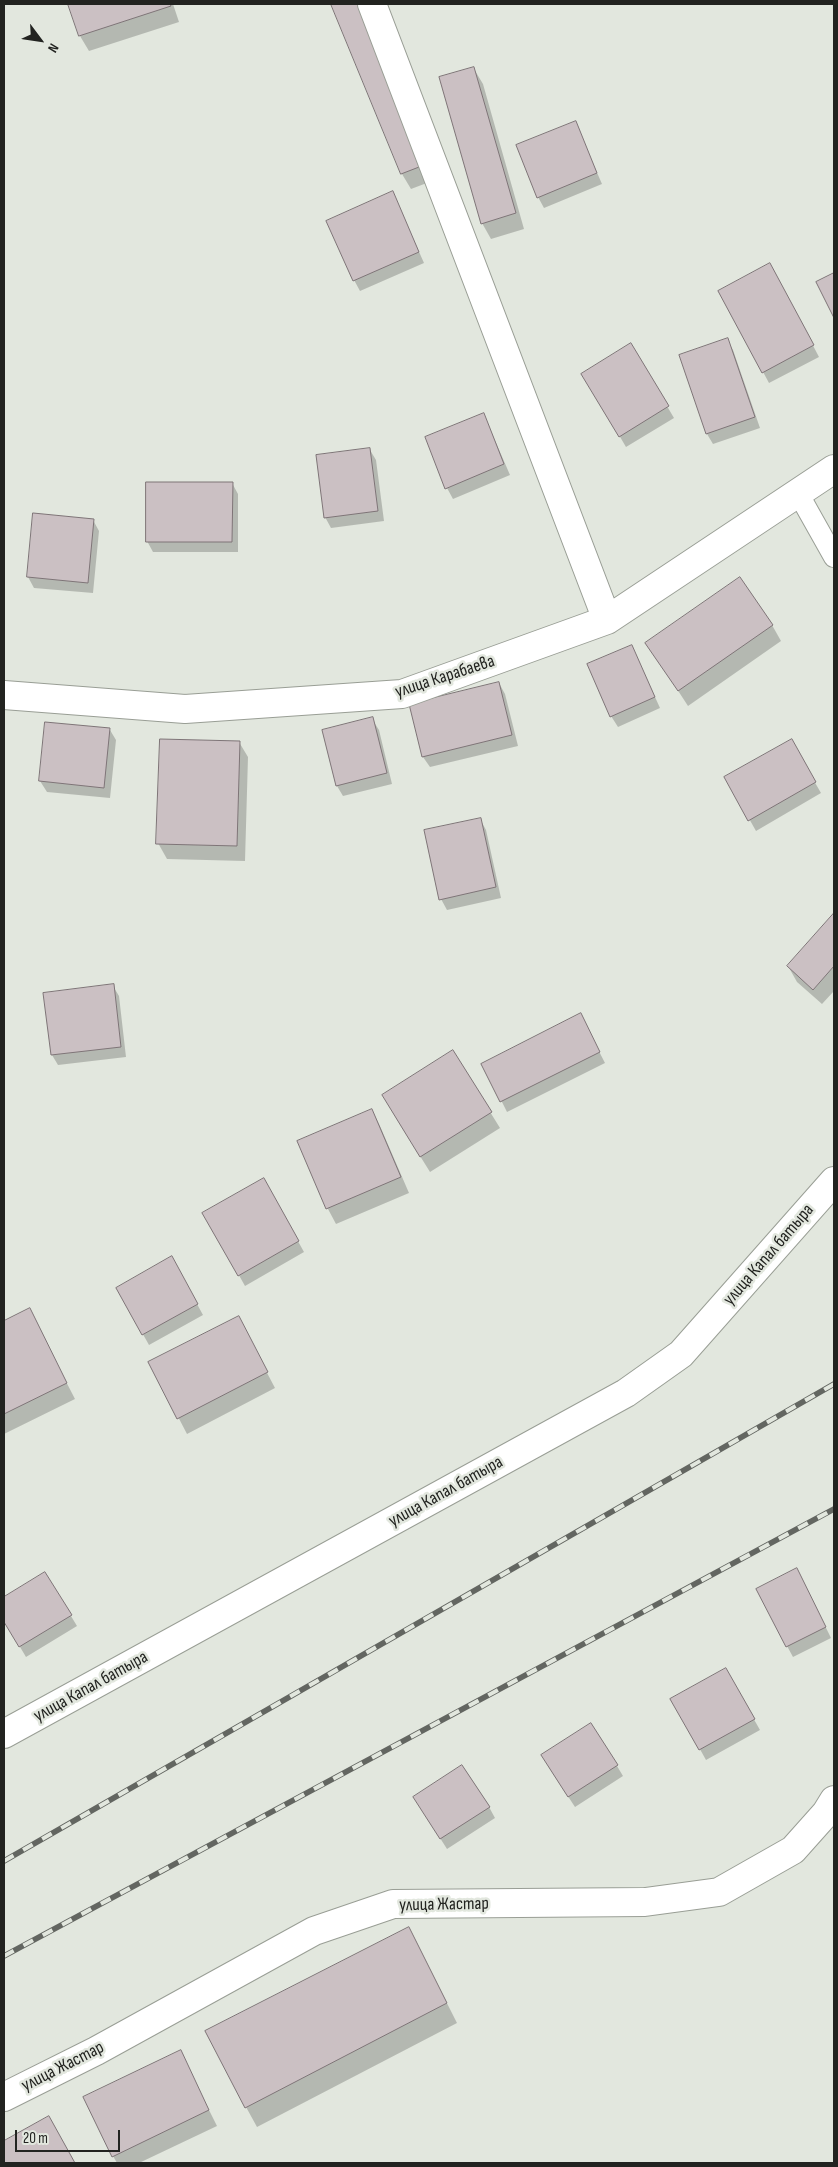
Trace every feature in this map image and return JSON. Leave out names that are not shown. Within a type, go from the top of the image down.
[{"type":"street","points":[[372,4],[607,620]]},
{"type":"street","name":"улица Карабаева","points":[[4,695],[185,709],[402,694],[607,620],[834,469]]},
{"type":"street","name":"улица Капал батыра","points":[[4,1734],[626,1393],[681,1354],[834,1181]]},
{"type":"street","name":"улица Жастар","points":[[4,2097],[96,2051],[314,1931],[393,1904],[645,1902],[718,1892],[793,1850],[826,1813],[834,1800]]},
{"type":"lane","points":[[798,493],[834,557]]},
{"type":"building","points":[[68,4],[170,4],[171,6],[79,36]]},
{"type":"building","points":[[331,4],[367,4],[432,162],[401,174]]},
{"type":"building","points":[[474,67],[516,213],[481,224],[439,77]]},
{"type":"building","points":[[576,121],[597,173],[537,198],[516,145]]},
{"type":"building","points":[[393,191],[419,252],[353,281],[326,221]]},
{"type":"building","points":[[770,263],[814,345],[762,373],[718,291]]},
{"type":"building","points":[[834,273],[834,318],[816,282]]},
{"type":"building","points":[[728,338],[755,417],[706,434],[679,355]]},
{"type":"building","points":[[631,343],[669,406],[619,437],[581,374]]},
{"type":"building","points":[[484,413],[504,464],[445,489],[425,437]]},
{"type":"building","points":[[370,448],[378,511],[324,518],[316,455]]},
{"type":"building","points":[[146,482],[233,482],[232,542],[146,542]]},
{"type":"building","points":[[33,513],[94,519],[88,583],[27,577]]},
{"type":"building","points":[[740,577],[773,625],[678,691],[645,643]]},
{"type":"building","points":[[632,645],[655,697],[610,717],[587,664]]},
{"type":"building","points":[[499,682],[512,735],[422,757],[409,704]]},
{"type":"building","points":[[373,717],[387,773],[336,786],[322,730]]},
{"type":"building","points":[[45,722],[110,728],[104,788],[39,781]]},
{"type":"building","points":[[160,739],[240,741],[237,846],[156,844]]},
{"type":"building","points":[[792,739],[816,782],[748,821],[724,777]]},
{"type":"building","points":[[481,818],[496,887],[439,900],[424,830]]},
{"type":"building","points":[[834,913],[834,966],[813,990],[787,966]]},
{"type":"building","points":[[114,984],[121,1047],[51,1055],[43,993]]},
{"type":"building","points":[[581,1013],[600,1052],[500,1102],[481,1064]]},
{"type":"building","points":[[453,1050],[492,1112],[420,1157],[382,1095]]},
{"type":"building","points":[[372,1109],[401,1177],[326,1209],[297,1141]]},
{"type":"building","points":[[264,1178],[299,1241],[238,1276],[202,1213]]},
{"type":"building","points":[[172,1256],[198,1304],[142,1335],[116,1288]]},
{"type":"building","points":[[30,1308],[67,1383],[4,1414],[4,1321]]},
{"type":"building","points":[[239,1316],[268,1372],[177,1419],[148,1362]]},
{"type":"building","points":[[797,1568],[826,1627],[786,1647],[756,1589]]},
{"type":"building","points":[[45,1572],[72,1615],[19,1647],[4,1622],[4,1597]]},
{"type":"building","points":[[726,1668],[755,1719],[699,1750],[670,1699]]},
{"type":"building","points":[[591,1723],[618,1765],[568,1797],[541,1755]]},
{"type":"building","points":[[462,1765],[490,1807],[440,1839],[413,1797]]},
{"type":"building","points":[[409,1927],[447,2003],[245,2108],[205,2031]]},
{"type":"building","points":[[181,2050],[209,2110],[112,2157],[83,2097]]},
{"type":"building","points":[[49,2116],[75,2163],[4,2163],[4,2141]]},
{"type":"railway","points":[[4,1861],[834,1384]]},
{"type":"railway","points":[[4,1956],[834,1509]]}]
